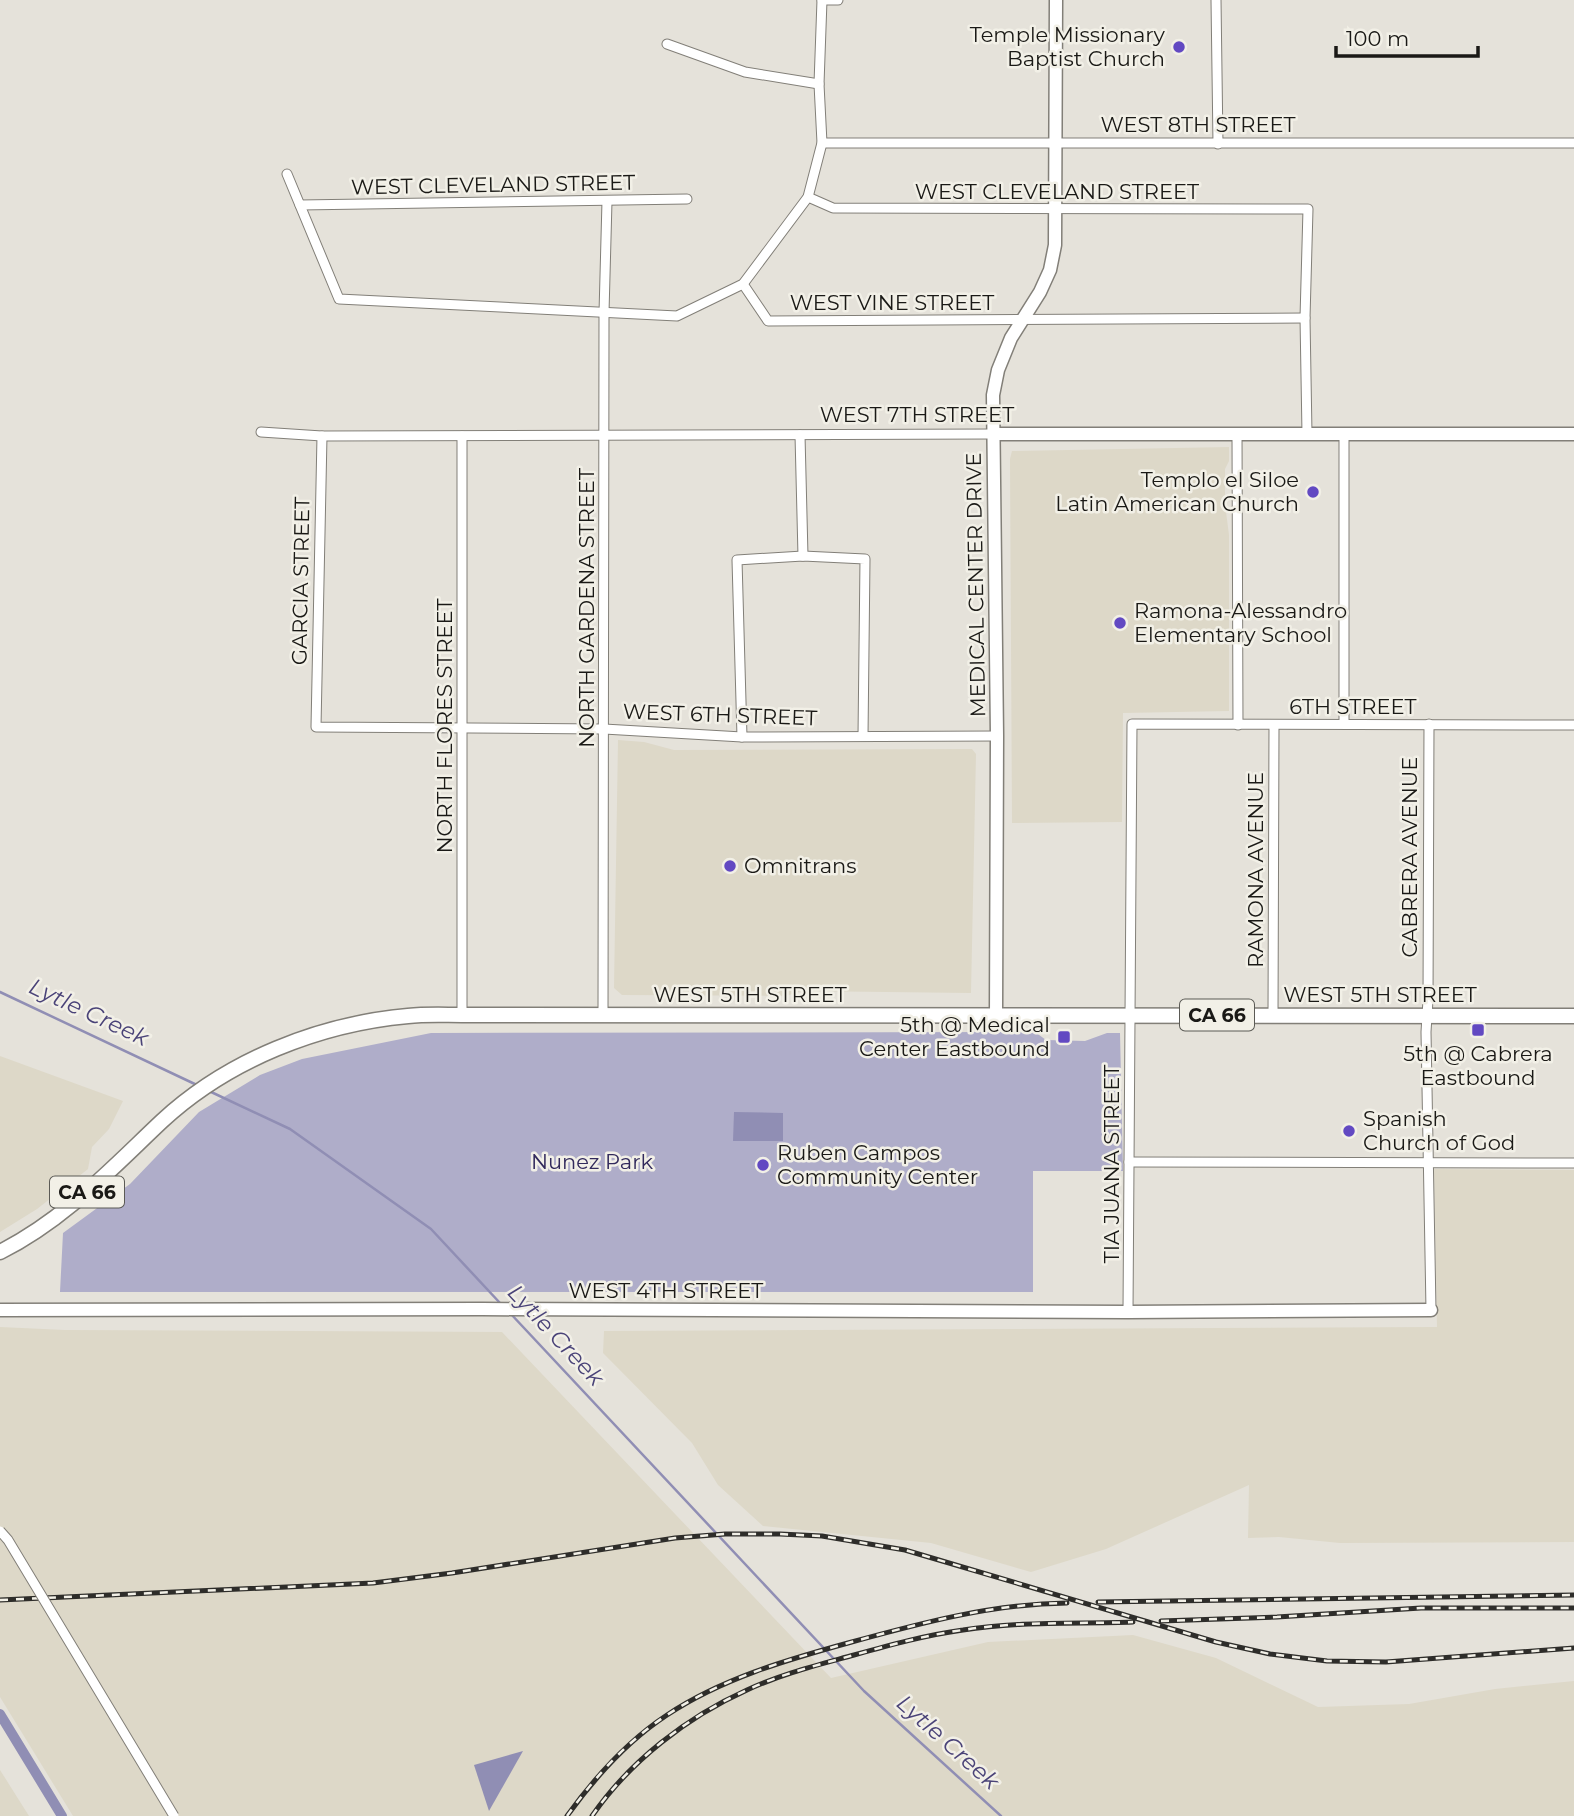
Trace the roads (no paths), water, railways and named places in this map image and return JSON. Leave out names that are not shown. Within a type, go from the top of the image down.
[{"type":"main road","name":"WEST 5TH STREET","points":[[0,1252],[33,1234],[66,1210],[102,1180],[164,1119],[199,1092],[238,1068],[296,1041],[340,1027],[410,1016],[1574,1016]]},
{"type":"street","points":[[287,174],[339,299],[677,316],[743,284],[808,197],[822,143],[819,84],[822,0],[838,0]]},
{"type":"street","name":"MEDICAL CENTER DRIVE","points":[[996,1016],[997,736],[993,395],[998,370],[1011,338],[1040,292],[1050,270],[1055,245],[1056,0]]},
{"type":"street","points":[[1216,0],[1218,144]]},
{"type":"street","points":[[667,44],[745,72],[819,84]]},
{"type":"street","name":"WEST 8TH STREET","points":[[822,143],[1574,143]]},
{"type":"street","name":"WEST CLEVELAND STREET","points":[[808,197],[833,208],[1308,209],[1305,318]]},
{"type":"street","name":"WEST CLEVELAND STREET","points":[[300,205],[687,200]]},
{"type":"street","name":"NORTH GARDENA STREET","points":[[603,1015],[604,313],[607,201]]},
{"type":"street","name":"WEST VINE STREET","points":[[743,284],[768,321],[1305,318]]},
{"type":"street","points":[[1305,318],[1307,434]]},
{"type":"street","name":"WEST 7TH STREET","points":[[261,432],[322,436],[1574,434]]},
{"type":"street","points":[[1237,434],[1238,725]]},
{"type":"street","points":[[1344,434],[1344,724]]},
{"type":"street","points":[[800,435],[803,556]]},
{"type":"street","name":"GARCIA STREET","points":[[316,727],[322,436]]},
{"type":"street","name":"NORTH FLORES STREET","points":[[462,436],[462,1015]]},
{"type":"street","points":[[742,737],[737,560],[803,556],[865,559],[863,736]]},
{"type":"street","name":"6TH STREET","points":[[1132,724],[1574,725]]},
{"type":"street","name":"TIA JUANA STREET","points":[[1128,1312],[1132,724]]},
{"type":"street","name":"CABRERA AVENUE","points":[[1290,1311],[1431,1310],[1426,1032],[1429,724]]},
{"type":"street","name":"RAMONA AVENUE","points":[[1273,725],[1273,1015]]},
{"type":"street","name":"WEST 6TH STREET","points":[[316,727],[604,729],[742,737],[997,736]]},
{"type":"street","points":[[1129,1162],[1574,1163]]},
{"type":"street","name":"WEST 4TH STREET","points":[[0,1310],[1290,1311]]},
{"type":"street","points":[[0,1531],[8,1540],[174,1816]]},
{"type":"waterway","name":"Lytle Creek","points":[[0,992],[199,1086]]},
{"type":"waterway","name":"Lytle Creek","points":[[209,1091],[290,1129],[431,1229],[500,1303]]},
{"type":"waterway","name":"Lytle Creek","points":[[510,1313],[864,1691],[1001,1816]]},
{"type":"waterway","name":"Lytle Creek","points":[[0,1714],[62,1816]]},
{"type":"railway","points":[[0,1600],[373,1583],[675,1538],[780,1534],[822,1536],[905,1550],[1216,1642],[1270,1654],[1327,1661],[1386,1662],[1574,1648]]},
{"type":"railway","points":[[1098,1602],[1574,1595]]},
{"type":"railway","points":[[567,1816],[600,1774],[652,1725],[688,1702],[732,1681],[801,1656],[929,1622],[1011,1607],[1067,1603]]},
{"type":"railway","points":[[1161,1621],[1421,1608],[1574,1608]]},
{"type":"railway","points":[[592,1816],[624,1777],[661,1742],[703,1713],[773,1679],[813,1666],[949,1632],[1027,1624],[1133,1622]]},
{"type":"place","name":"Temple Missionary Baptist Church","points":[[1179,47]]},
{"type":"place","name":"Templo el Siloe Latin American Church","points":[[1313,492]]},
{"type":"place","name":"Ramona-Alessandro Elementary School","points":[[1120,623]]},
{"type":"place","name":"Omnitrans","points":[[730,866]]},
{"type":"place","name":"5th @ Cabrera Eastbound","points":[[1478,1030]]},
{"type":"place","name":"5th @ Medical Center Eastbound","points":[[1064,1037]]},
{"type":"place","name":"Spanish Church of God","points":[[1349,1131]]},
{"type":"place","name":"Ruben Campos Community Center","points":[[763,1165]]},
{"type":"park label","name":"Nunez Park","points":[[592,1162]]}]
